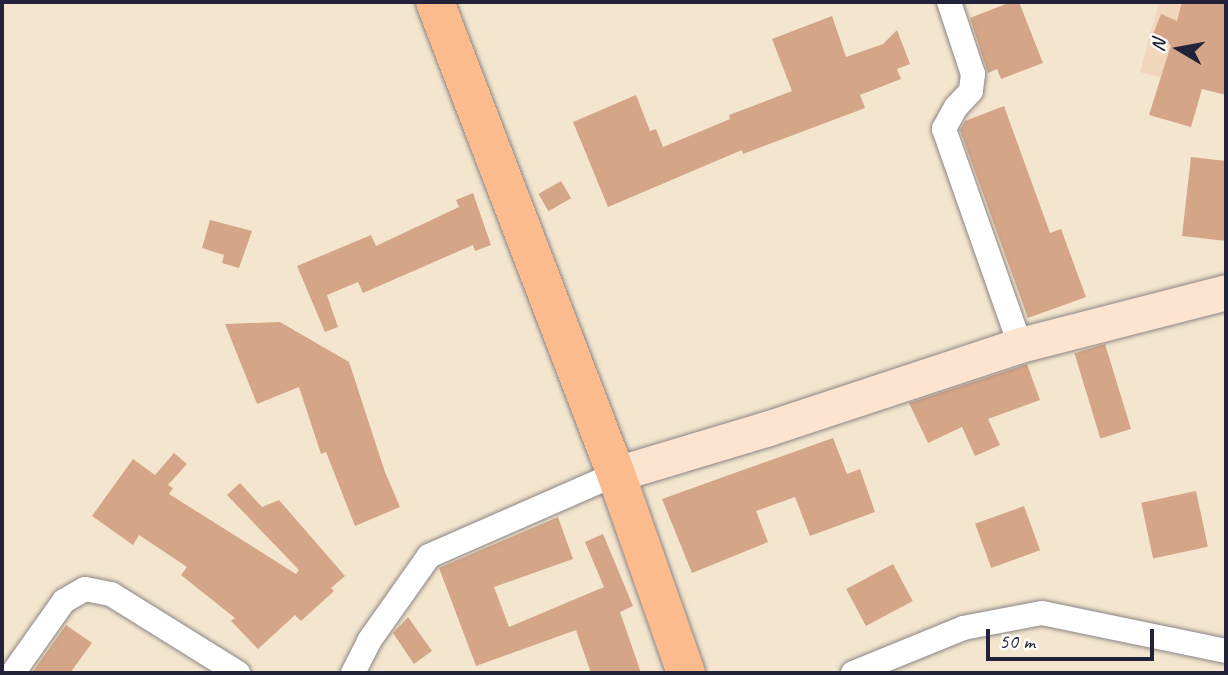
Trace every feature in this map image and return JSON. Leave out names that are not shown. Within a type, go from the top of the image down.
[{"type":"main road","points":[[435,2],[616,474],[686,673]]},
{"type":"main road","points":[[616,474],[766,429],[1020,345],[1226,292]]},
{"type":"street","points":[[949,2],[973,74],[971,91],[956,107],[944,129],[1020,345]]},
{"type":"street","points":[[354,673],[369,641],[429,556],[616,474]]},
{"type":"street","points":[[13,673],[64,601],[85,589],[111,594],[238,673]]},
{"type":"street","points":[[853,673],[963,628],[1042,613],[1226,651]]},
{"type":"shaded area","points":[[1159,2],[1226,2],[1226,95],[1140,72]]},
{"type":"building","points":[[1011,2],[1019,2],[1043,63],[1001,79],[997,69],[988,73],[970,18]]},
{"type":"building","points":[[1182,2],[1226,2],[1226,95],[1202,89],[1191,127],[1149,115],[1171,45],[1152,37],[1161,14],[1177,21]]},
{"type":"building","points":[[832,16],[846,57],[883,44],[897,30],[910,64],[897,69],[901,79],[860,95],[865,108],[743,154],[742,150],[608,207],[573,122],[636,95],[650,131],[656,129],[663,147],[730,119],[729,115],[792,91],[772,39]]},
{"type":"building","points":[[1004,106],[1050,233],[1061,229],[1086,297],[1028,318],[960,130],[965,121]]},
{"type":"building","points":[[1191,157],[1226,161],[1226,241],[1182,236]]},
{"type":"building","points":[[561,181],[571,198],[548,211],[538,194]]},
{"type":"building","points":[[473,193],[491,245],[475,251],[473,245],[363,293],[358,282],[327,295],[338,327],[325,332],[297,266],[371,235],[376,246],[459,207],[456,200]]},
{"type":"building","points":[[210,220],[252,231],[239,268],[222,263],[224,255],[202,248]]},
{"type":"building","points":[[280,322],[349,362],[385,472],[400,507],[355,526],[326,452],[321,454],[299,387],[257,404],[225,324]]},
{"type":"building","points":[[1105,344],[1131,429],[1100,438],[1074,353]]},
{"type":"building","points":[[1027,364],[1040,400],[988,419],[1000,445],[975,456],[962,427],[928,443],[909,403]]},
{"type":"building","points":[[833,438],[847,474],[860,469],[875,512],[810,536],[795,497],[756,511],[768,542],[692,573],[662,499]]},
{"type":"building","points":[[174,453],[187,464],[168,485],[173,488],[169,494],[296,574],[299,570],[227,495],[240,483],[262,507],[279,500],[345,576],[331,588],[334,591],[301,621],[295,615],[258,649],[231,621],[235,618],[181,575],[187,567],[139,535],[133,545],[92,516],[133,459],[155,475]]},
{"type":"building","points":[[1196,491],[1208,547],[1153,558],[1141,503]]},
{"type":"building","points":[[1024,506],[1040,550],[991,568],[975,524]]},
{"type":"building","points":[[558,517],[573,559],[494,587],[509,627],[604,587],[585,542],[603,534],[633,606],[620,612],[641,673],[591,673],[576,630],[476,666],[439,568]]},
{"type":"building","points":[[893,564],[913,601],[866,626],[846,589]]},
{"type":"building","points":[[408,617],[432,651],[414,664],[393,633]]},
{"type":"building","points":[[66,625],[92,643],[70,673],[32,673]]}]
